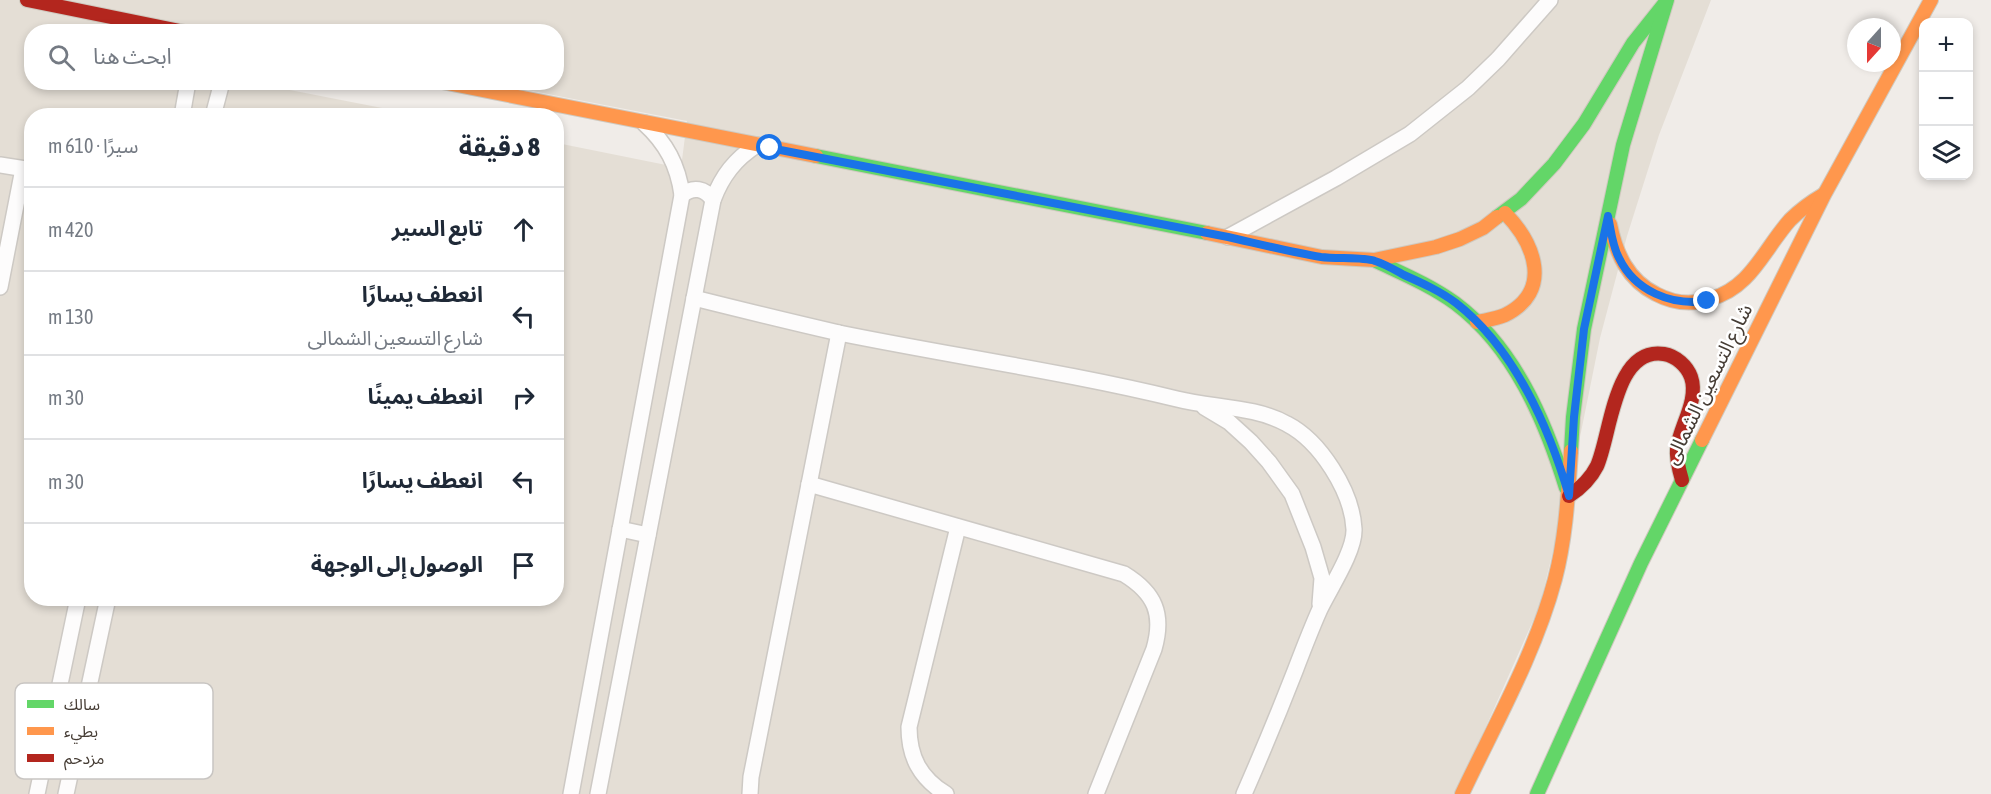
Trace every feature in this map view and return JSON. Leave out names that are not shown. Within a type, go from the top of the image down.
[{"type":"main road","points":[[27,0],[142,24]]},
{"type":"main road","points":[[481,90],[1322,257],[1374,260],[1436,247],[1460,239],[1483,228],[1505,213],[1538,183],[1570,144],[1633,43],[1667,0]]},
{"type":"main road","points":[[1462,794],[1526,658],[1547,605],[1561,551],[1569,496],[1574,417],[1584,329],[1626,134],[1667,0]]},
{"type":"main road","name":"شارع التسعين الشمالى","points":[[1538,794],[1641,563],[1682,480],[1824,195],[1931,0]]},
{"type":"main road","points":[[1608,216],[1614,246],[1624,267],[1632,276],[1660,297],[1695,302],[1718,297],[1738,286],[1755,269],[1793,215],[1812,200],[1824,195]]},
{"type":"main road","points":[[1477,322],[1511,312],[1525,299],[1533,282],[1535,263],[1530,244],[1520,227],[1505,213]]},
{"type":"main road","points":[[1374,260],[1431,287],[1477,322],[1517,375],[1534,404],[1560,465],[1569,496]]},
{"type":"main road","points":[[1569,496],[1586,484],[1597,466],[1624,376],[1629,368],[1644,356],[1654,353],[1673,357],[1681,362],[1692,379],[1692,398],[1677,447],[1677,464],[1682,480]]},
{"type":"street","points":[[1228,237],[1336,178],[1410,134],[1468,88],[1498,59],[1550,0]]},
{"type":"street","points":[[183,108],[187,90]]},
{"type":"street","points":[[215,108],[220,90]]},
{"type":"street","points":[[571,794],[682,195],[676,167],[670,154],[663,142],[644,123]]},
{"type":"street","points":[[598,794],[713,200],[731,166],[757,145]]},
{"type":"street","points":[[0,165],[24,169]]},
{"type":"street","points":[[0,287],[24,182]]},
{"type":"street","points":[[682,195],[687,191],[699,189],[710,194],[713,200]]},
{"type":"street","points":[[694,298],[839,333],[1130,387],[1200,405],[1269,416],[1289,424],[1320,452],[1334,471],[1350,509],[1354,531],[1349,553],[1320,610],[1263,753],[1244,794]]},
{"type":"street","points":[[750,794],[751,777],[839,333]]},
{"type":"street","points":[[1200,405],[1229,422],[1251,442],[1292,494],[1322,578],[1320,610]]},
{"type":"street","points":[[809,484],[1124,574],[1139,583],[1151,597],[1158,614],[1159,632],[1096,794]]},
{"type":"street","points":[[946,794],[931,785],[921,773],[911,751],[909,727],[958,527]]},
{"type":"street","points":[[620,529],[648,535]]},
{"type":"street","points":[[60,683],[76,606]]},
{"type":"street","points":[[90,683],[106,606]]},
{"type":"street","points":[[37,794],[40,779]]},
{"type":"street","points":[[66,794],[69,779]]},
{"type":"shaded area","points":[[0,0],[1711,0],[1659,135],[1627,236],[1600,338],[1579,442],[1540,605],[1456,794],[0,794]]},
{"type":"traffic: fast","points":[[1571,451],[1584,329],[1623,145],[1667,0]]},
{"type":"traffic: fast","points":[[1497,217],[1521,199],[1554,164],[1584,124],[1633,43],[1665,3]]},
{"type":"traffic: fast","points":[[816,156],[1207,233]]},
{"type":"traffic: fast","points":[[1374,260],[1455,303],[1494,341],[1525,386],[1548,437],[1566,488]]},
{"type":"traffic: fast","points":[[1537,794],[1641,563],[1702,440]]},
{"type":"traffic: slow","points":[[1702,440],[1824,195],[1931,0]]},
{"type":"traffic: slow","points":[[482,90],[816,156]]},
{"type":"traffic: slow","points":[[1610,224],[1620,256],[1638,281],[1656,294],[1669,299],[1696,302],[1724,294],[1736,286],[1756,266],[1790,220],[1823,195]]},
{"type":"traffic: slow","points":[[1477,322],[1505,315],[1520,305],[1529,293],[1534,280],[1531,253],[1516,225],[1505,213]]},
{"type":"traffic: slow","points":[[1207,233],[1322,257],[1374,260],[1436,247],[1460,239],[1483,228],[1497,217]]},
{"type":"traffic: slow","points":[[1462,794],[1525,662],[1547,607],[1562,547],[1571,451]]},
{"type":"traffic: jam","points":[[27,0],[146,24]]},
{"type":"traffic: jam","points":[[1569,496],[1585,483],[1597,466],[1617,395],[1634,364],[1647,355],[1664,354],[1673,357],[1684,365],[1691,377],[1693,395],[1677,448],[1677,460],[1682,480]]},
{"type":"route","points":[[770,148],[1322,257],[1374,260],[1431,287],[1477,322],[1517,375],[1534,404],[1560,465],[1569,496],[1574,417],[1584,329],[1608,216],[1618,257],[1640,285],[1660,297],[1672,300],[1707,301]]}]
